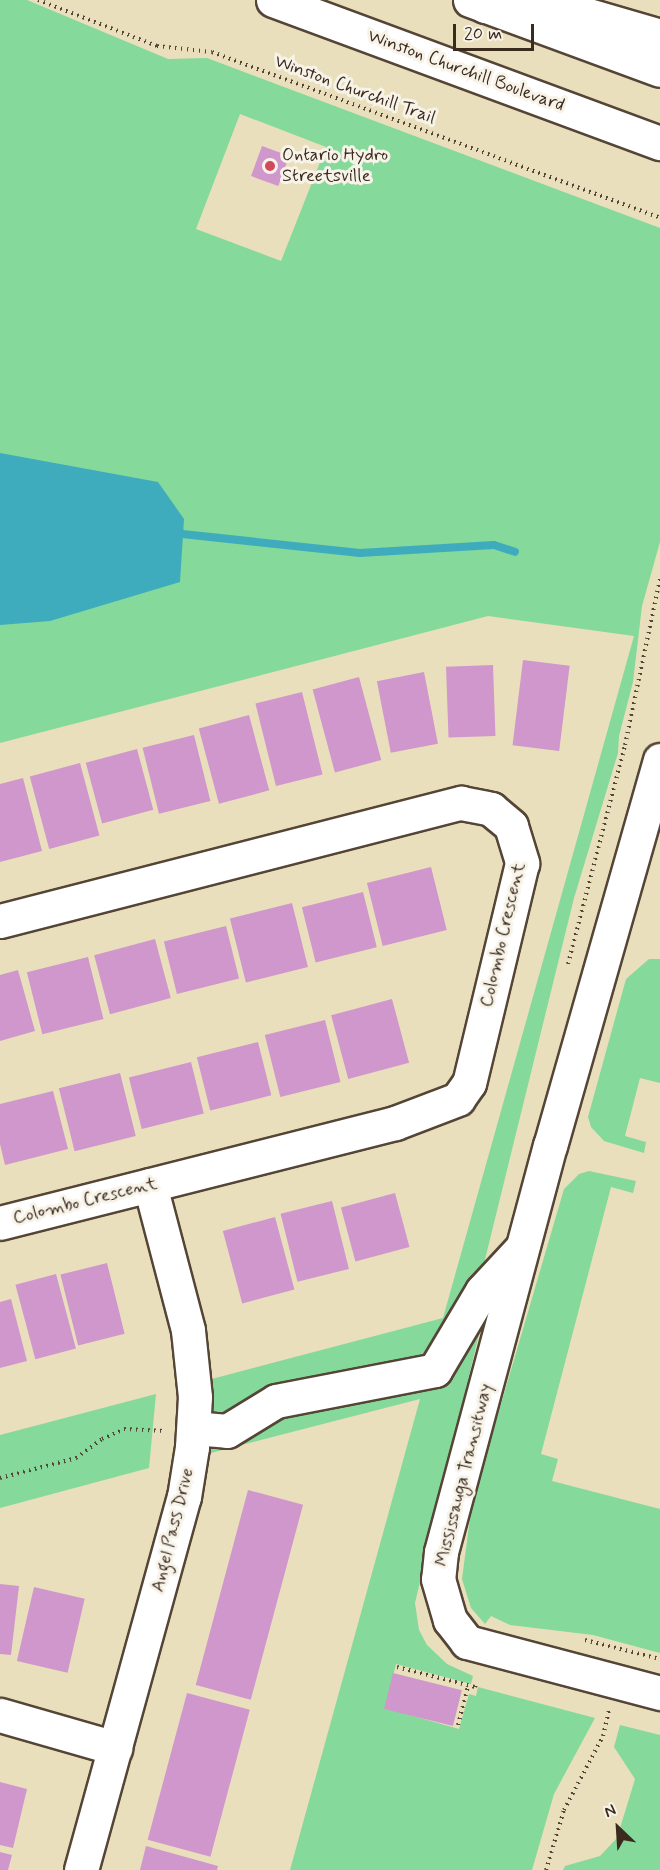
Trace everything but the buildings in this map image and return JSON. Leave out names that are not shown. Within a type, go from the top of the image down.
[{"type":"main road","name":"Winston Churchill Boulevard","points":[[273,0],[660,143]]},
{"type":"main road","points":[[477,3],[517,0]]},
{"type":"main road","points":[[537,0],[660,36]]},
{"type":"main road","points":[[477,3],[660,70]]},
{"type":"main road","name":"Mississauga Transitway","points":[[660,760],[550,1145],[441,1552],[441,1591],[450,1620],[466,1641],[660,1693]]},
{"type":"main road","name":"Colombo Crescent","points":[[0,921],[461,803],[491,808],[511,826],[522,863],[469,1083],[458,1099],[395,1123],[0,1223]]},
{"type":"main road","name":"Angel Pass Drive","points":[[81,1870],[184,1497],[185,1430],[195,1397],[188,1330],[150,1185]]},
{"type":"main road","points":[[185,1430],[227,1431],[276,1401],[435,1370],[482,1291],[523,1247]]},
{"type":"main road","points":[[0,1715],[116,1748]]},
{"type":"path","name":"Winston Churchill Trail","points":[[38,0],[157,46],[212,52],[660,218]]},
{"type":"path","points":[[625,745],[660,579]]},
{"type":"path","points":[[0,1478],[76,1458],[102,1439],[124,1429],[185,1430]]},
{"type":"path","points":[[397,1667],[468,1686],[475,1687],[477,1682]]},
{"type":"path","points":[[546,1870],[564,1810],[603,1736],[616,1681]]},
{"type":"path","points":[[458,1725],[468,1686]]},
{"type":"green space","points":[[0,0],[27,0],[168,59],[207,58],[660,228],[660,542],[642,606],[633,682],[619,736],[618,753],[574,898],[476,1296],[441,1359],[207,1426],[208,1380],[443,1318],[634,636],[488,616],[0,743]],"holes":[[[240,114],[326,147],[281,261],[196,229]]]},
{"type":"green space","points":[[649,959],[660,959],[660,1083],[640,1078],[625,1136],[646,1142],[644,1153],[604,1141],[591,1127],[588,1117],[626,979]]},
{"type":"green space","points":[[589,1171],[636,1181],[633,1193],[611,1187],[541,1454],[558,1459],[552,1481],[660,1509],[660,1653],[593,1635],[510,1625],[491,1616],[485,1624],[471,1608],[462,1579],[472,1503],[564,1189],[579,1174]]},
{"type":"green space","points":[[484,1313],[415,1603],[419,1630],[427,1645],[447,1664],[473,1676],[471,1684],[396,1664],[385,1708],[459,1729],[469,1694],[476,1696],[478,1687],[595,1718],[554,1794],[532,1870],[290,1870],[420,1399],[207,1454],[207,1444],[280,1414],[378,1391]]},
{"type":"green space","points":[[156,1394],[149,1468],[0,1508],[0,1435]]},
{"type":"green space","points":[[620,1725],[660,1735],[660,1870],[563,1870],[565,1866],[600,1856],[617,1838],[635,1779],[614,1747]]},
{"type":"water","points":[[0,453],[158,482],[184,519],[180,582],[50,621],[0,625]]},
{"type":"waterway","points":[[173,533],[360,553],[494,545],[515,552]]},
{"type":"place","name":"Ontario Hydro Streetsville","points":[[270,166]]}]
